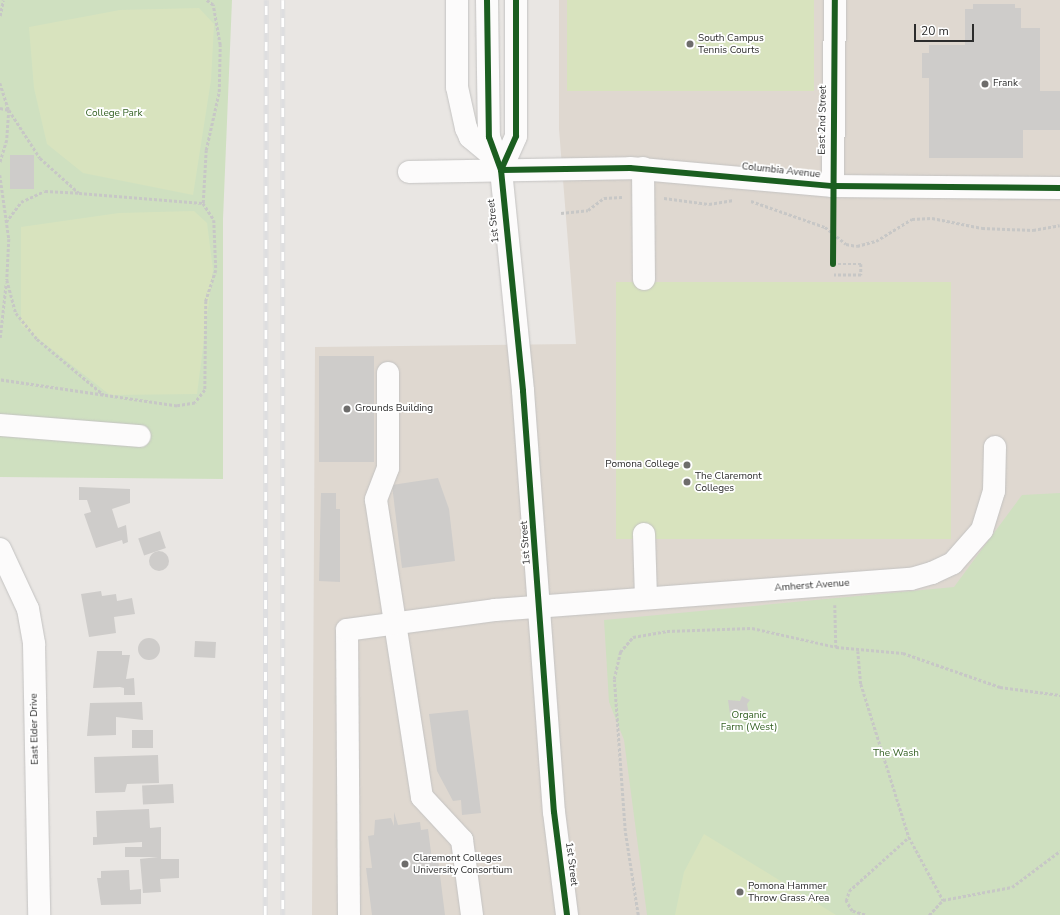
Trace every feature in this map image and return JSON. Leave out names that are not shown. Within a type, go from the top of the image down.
[{"type":"street","points":[[457,0],[457,87],[466,128],[470,137],[498,164]]},
{"type":"street","name":"1st Street","points":[[487,0],[489,137],[498,164],[524,399],[554,812],[567,915]]},
{"type":"street","name":"1st Street","points":[[498,164],[516,136],[516,0]]},
{"type":"street","name":"East 2nd Street","points":[[833,186],[835,0]]},
{"type":"street","name":"Columbia Avenue","points":[[409,172],[498,164],[643,168],[833,186],[1060,188]]},
{"type":"street","points":[[643,168],[644,279]]},
{"type":"street","points":[[388,373],[388,468],[376,500],[395,623],[422,797],[462,840],[472,915]]},
{"type":"street","points":[[0,425],[140,436]]},
{"type":"street","name":"Amherst Avenue","points":[[349,915],[347,630],[540,606],[911,579],[953,563],[982,530],[990,511],[995,447]]},
{"type":"street","points":[[644,534],[646,598]]},
{"type":"street","name":"East Elder Drive","points":[[0,549],[28,609],[34,644],[38,915]]},
{"type":"path","points":[[0,16],[3,0]]},
{"type":"path","points":[[0,380],[177,406],[195,403],[205,390],[206,301],[216,270],[214,220],[203,203],[206,150],[219,92],[220,45],[213,5],[206,0]]},
{"type":"path","points":[[0,83],[9,110],[40,158],[79,193]]},
{"type":"path","points":[[0,108],[9,110]]},
{"type":"path","points":[[0,163],[7,140],[9,110]]},
{"type":"path","points":[[0,175],[6,222],[7,280],[0,338]]},
{"type":"path","points":[[833,186],[833,264],[861,264],[861,275],[834,275]]},
{"type":"path","points":[[6,222],[21,202],[45,191],[203,203]]},
{"type":"path","points":[[561,213],[588,210],[604,198],[628,197]]},
{"type":"path","points":[[658,198],[710,204],[740,200]]},
{"type":"path","points":[[747,200],[825,227],[846,244],[858,246],[876,241],[912,219],[932,218],[982,228],[1033,230],[1060,225]]},
{"type":"path","points":[[7,280],[16,313],[37,339],[104,395]]},
{"type":"path","points":[[835,584],[836,647]]},
{"type":"path","points":[[638,915],[625,831],[614,679],[620,652],[633,637],[752,628],[858,651],[904,653],[1000,687],[1060,696]]},
{"type":"path","points":[[858,651],[861,684],[909,837],[943,900]]},
{"type":"path","points":[[865,915],[852,911],[846,901],[848,891],[909,837]]},
{"type":"path","points":[[929,915],[943,900],[1012,887],[1060,851]]},
{"type":"shaded area","name":"The Claremont Colleges","points":[[559,0],[1060,0],[1060,915],[312,915],[315,347],[576,344],[559,129]]},
{"type":"green space","name":"College Park","points":[[0,0],[232,0],[223,219],[223,479],[0,477]]},
{"type":"green space","name":"South Campus Tennis Courts","points":[[567,0],[814,0],[814,91],[567,91]]},
{"type":"green space","points":[[199,8],[214,24],[211,80],[193,195],[83,173],[47,144],[34,88],[29,27],[120,10]]},
{"type":"green space","points":[[194,211],[207,223],[213,270],[197,394],[110,395],[21,325],[21,227],[119,213]]},
{"type":"green space","points":[[616,282],[951,282],[951,539],[616,539]]},
{"type":"green space","name":"The Wash","points":[[1060,493],[1060,915],[647,915],[624,740],[609,702],[604,620],[954,587],[1022,495]]},
{"type":"green space","name":"Pomona Hammer Throw Grass Area","points":[[704,834],[836,915],[675,915],[684,872]]},
{"type":"building","name":"Frank","points":[[973,4],[1015,4],[1015,8],[1021,8],[1021,28],[1040,28],[1040,91],[1060,91],[1060,130],[1023,130],[1023,158],[929,158],[929,78],[922,78],[922,53],[929,53],[929,45],[965,45],[965,9],[973,9]]},
{"type":"building","points":[[10,155],[34,155],[34,189],[10,189]]},
{"type":"building","name":"Grounds Building","points":[[319,356],[374,356],[374,462],[319,462]]},
{"type":"building","points":[[438,478],[449,509],[455,561],[402,568],[392,485]]},
{"type":"building","points":[[79,487],[130,489],[130,503],[112,509],[118,528],[126,525],[128,542],[123,544],[122,540],[96,548],[84,514],[91,512],[87,500],[79,500]]},
{"type":"building","points":[[321,493],[336,493],[336,509],[340,509],[340,582],[319,581]]},
{"type":"building","points":[[160,531],[166,548],[144,556],[138,538]]},
{"type":"building","points":[[159,551],[166,554],[169,561],[166,568],[159,571],[152,568],[149,561],[152,554]]},
{"type":"building","points":[[101,591],[102,596],[116,594],[117,601],[132,598],[135,614],[114,617],[116,633],[89,637],[81,594]]},
{"type":"building","points":[[149,638],[157,641],[160,649],[157,657],[149,660],[141,657],[138,649],[141,641]]},
{"type":"building","points":[[195,641],[216,642],[215,658],[194,657]]},
{"type":"building","points":[[97,651],[122,651],[122,655],[130,655],[126,679],[134,678],[135,695],[124,695],[124,688],[120,687],[93,688]]},
{"type":"building","points":[[742,696],[750,700],[747,704],[750,719],[737,716],[731,721],[728,700],[740,701]]},
{"type":"building","points":[[142,702],[143,720],[116,717],[116,735],[87,736],[90,703]]},
{"type":"building","points":[[468,710],[481,813],[462,815],[461,800],[453,801],[437,771],[429,714]]},
{"type":"building","points":[[132,730],[153,730],[153,748],[132,748]]},
{"type":"building","points":[[158,755],[159,783],[127,784],[125,792],[95,793],[94,757]]},
{"type":"building","points":[[173,784],[174,803],[143,805],[142,786]]},
{"type":"building","points":[[149,809],[150,828],[161,827],[161,859],[179,859],[179,878],[160,879],[161,892],[143,893],[140,859],[158,857],[125,857],[125,847],[142,847],[142,842],[93,845],[93,837],[97,837],[96,811]]},
{"type":"building","name":"Claremont Colleges University Consortium","points":[[394,812],[398,825],[420,822],[421,830],[428,829],[432,860],[438,859],[445,915],[372,915],[366,868],[372,868],[368,836],[374,835],[375,820],[391,818],[394,826]]},
{"type":"building","points":[[129,870],[130,890],[141,889],[141,904],[101,905],[97,878],[101,878],[101,871]]},
{"type":"railway","points":[[265,915],[266,0]]},
{"type":"railway","points":[[283,0],[283,915]]},
{"type":"cycle path","points":[[487,0],[489,137],[501,170],[523,391],[554,812],[567,915]]},
{"type":"cycle path","points":[[501,170],[516,136],[516,0]]},
{"type":"cycle path","points":[[833,264],[835,0]]},
{"type":"cycle path","points":[[501,170],[630,168],[833,186],[1060,188]]},
{"type":"place","name":"South Campus Tennis Courts","points":[[690,44]]},
{"type":"place","name":"Frank","points":[[985,84]]},
{"type":"place","name":"Grounds Building","points":[[347,409]]},
{"type":"place","name":"Pomona College","points":[[687,465]]},
{"type":"place","name":"The Claremont Colleges","points":[[687,482]]},
{"type":"place","name":"Claremont Colleges University Consortium","points":[[405,864]]},
{"type":"place","name":"Pomona Hammer Throw Grass Area","points":[[740,892]]},
{"type":"park label","name":"Organic Farm (West)","points":[[749,720]]}]
